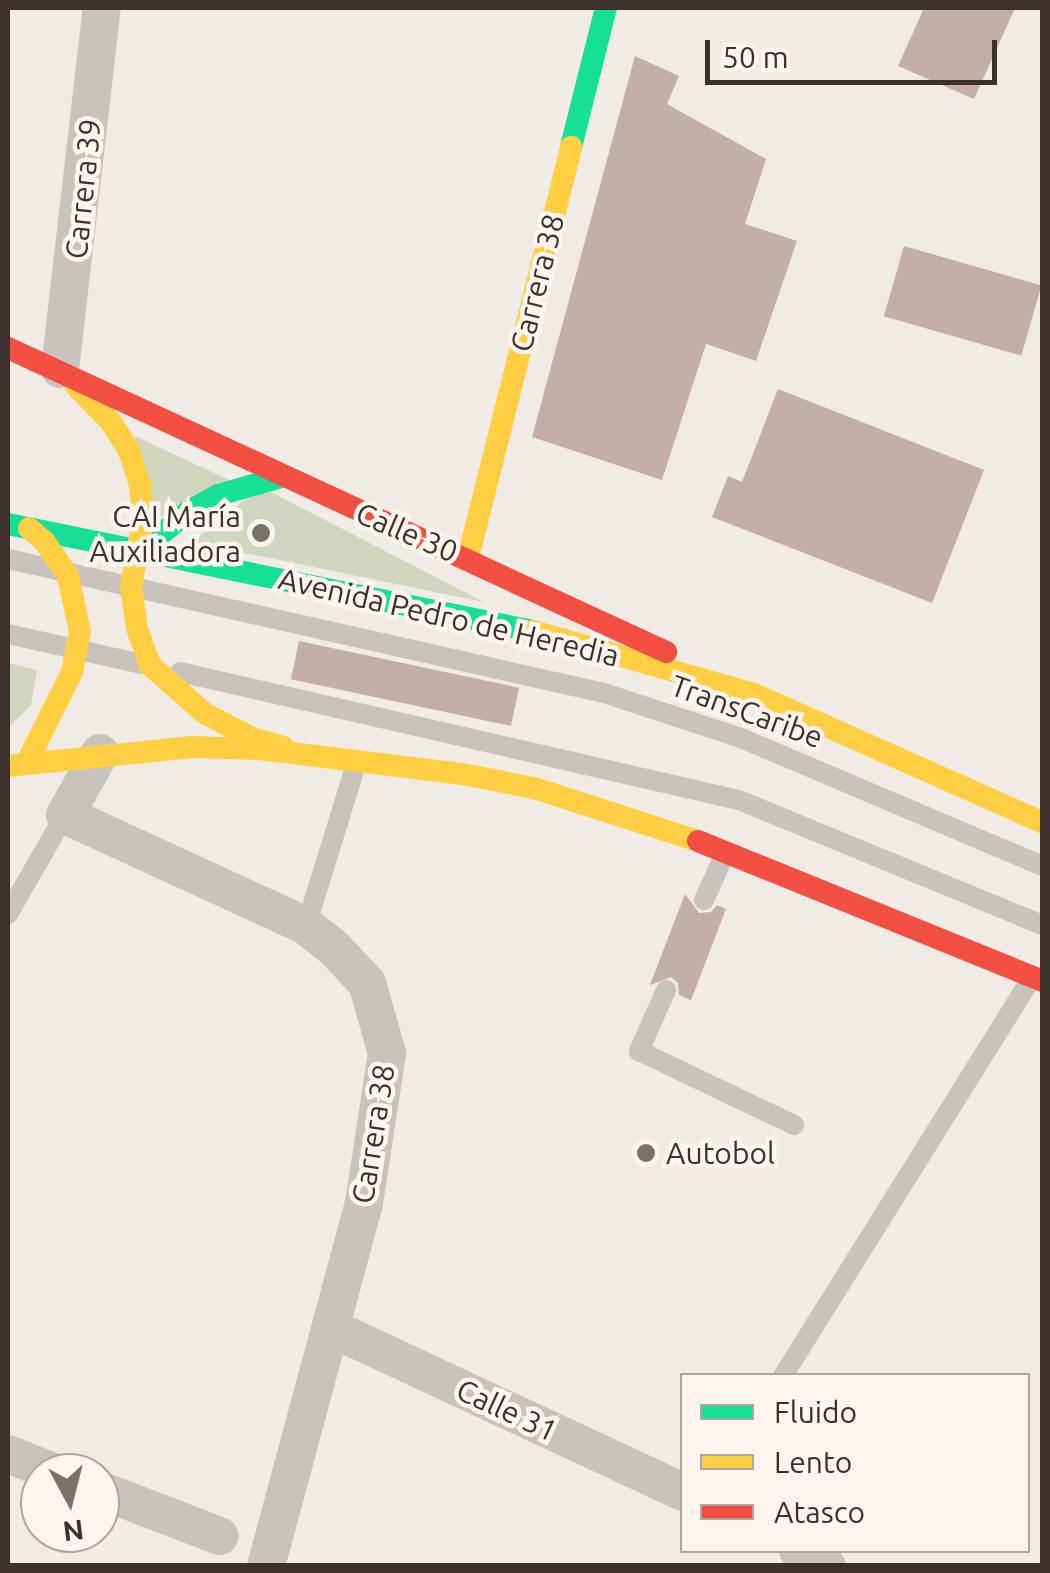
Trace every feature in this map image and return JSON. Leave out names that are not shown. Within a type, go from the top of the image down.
[{"type":"main road","name":"Carrera 38","points":[[468,558],[606,8]]},
{"type":"main road","name":"Calle 30","points":[[8,348],[60,369],[280,476],[468,558],[754,694]]},
{"type":"main road","name":"Calle 30","points":[[60,369],[111,422],[129,452],[140,485],[142,520],[132,587],[136,628],[150,665]]},
{"type":"main road","points":[[138,553],[189,510],[218,495],[280,476]]},
{"type":"main road","points":[[8,790],[17,764],[72,672],[78,649],[78,614],[68,576],[45,542],[18,526]]},
{"type":"main road","name":"Avenida Pedro de Heredia","points":[[18,526],[518,626],[754,694],[1042,822]]},
{"type":"main road","points":[[150,665],[204,714],[252,738],[357,760]]},
{"type":"main road","points":[[17,764],[192,747],[357,760],[534,788],[726,850],[1038,979]]},
{"type":"street","name":"Carrera 39","points":[[60,369],[102,8]]},
{"type":"street","points":[[64,815],[100,753]]},
{"type":"street","name":"Carrera 38","points":[[64,815],[306,926],[333,946],[367,984],[388,1053],[364,1203],[266,1566]]},
{"type":"street","name":"Calle 31","points":[[331,1328],[680,1491]]},
{"type":"street","points":[[120,1498],[219,1536]]},
{"type":"street","points":[[803,1553],[827,1566]]},
{"type":"lane","name":"TransCaribe","points":[[8,559],[68,576],[604,693],[741,738],[1042,866]]},
{"type":"lane","points":[[8,634],[739,800],[1042,925]]},
{"type":"lane","points":[[306,926],[357,760]]},
{"type":"lane","points":[[8,914],[64,815]]},
{"type":"lane","points":[[704,900],[726,850]]},
{"type":"lane","points":[[786,1373],[1038,979]]},
{"type":"lane","points":[[666,990],[639,1051],[794,1125]]},
{"type":"green space","points":[[135,436],[229,480],[153,522]]},
{"type":"green space","points":[[261,487],[484,602],[192,542]]},
{"type":"green space","points":[[8,663],[37,670],[31,705],[8,728]]},
{"type":"building","points":[[924,8],[1015,8],[974,99],[898,66]]},
{"type":"building","points":[[635,56],[679,76],[667,104],[766,159],[745,224],[797,241],[756,361],[706,344],[662,480],[532,437]]},
{"type":"building","points":[[904,246],[1041,285],[1021,356],[884,316]]},
{"type":"building","points":[[778,389],[984,470],[932,603],[712,517],[728,476],[742,482]]},
{"type":"building","points":[[299,641],[519,688],[511,726],[291,679]]},
{"type":"building","points":[[685,894],[699,913],[711,912],[717,905],[726,909],[691,1000],[679,995],[678,983],[671,977],[650,985]]},
{"type":"traffic: fast","points":[[571,147],[606,8]]},
{"type":"traffic: fast","points":[[138,553],[189,511],[218,495],[281,477]]},
{"type":"traffic: fast","points":[[8,524],[533,631]]},
{"type":"traffic: slow","points":[[468,558],[571,147]]},
{"type":"traffic: slow","points":[[76,386],[111,422],[129,451],[140,485],[143,520],[131,587],[137,628],[150,665],[204,713],[252,738],[284,747]]},
{"type":"traffic: slow","points":[[27,762],[72,672],[80,632],[68,576],[45,542],[29,528]]},
{"type":"traffic: slow","points":[[533,631],[754,694],[1042,822]]},
{"type":"traffic: slow","points":[[8,766],[192,747],[259,749],[463,774],[534,788],[698,841]]},
{"type":"traffic: jam","points":[[8,348],[666,652]]},
{"type":"traffic: jam","points":[[698,841],[1042,981]]},
{"type":"place","name":"CAI María Auxiliadora","points":[[261,533]]},
{"type":"place","name":"Autobol","points":[[646,1153]]}]
